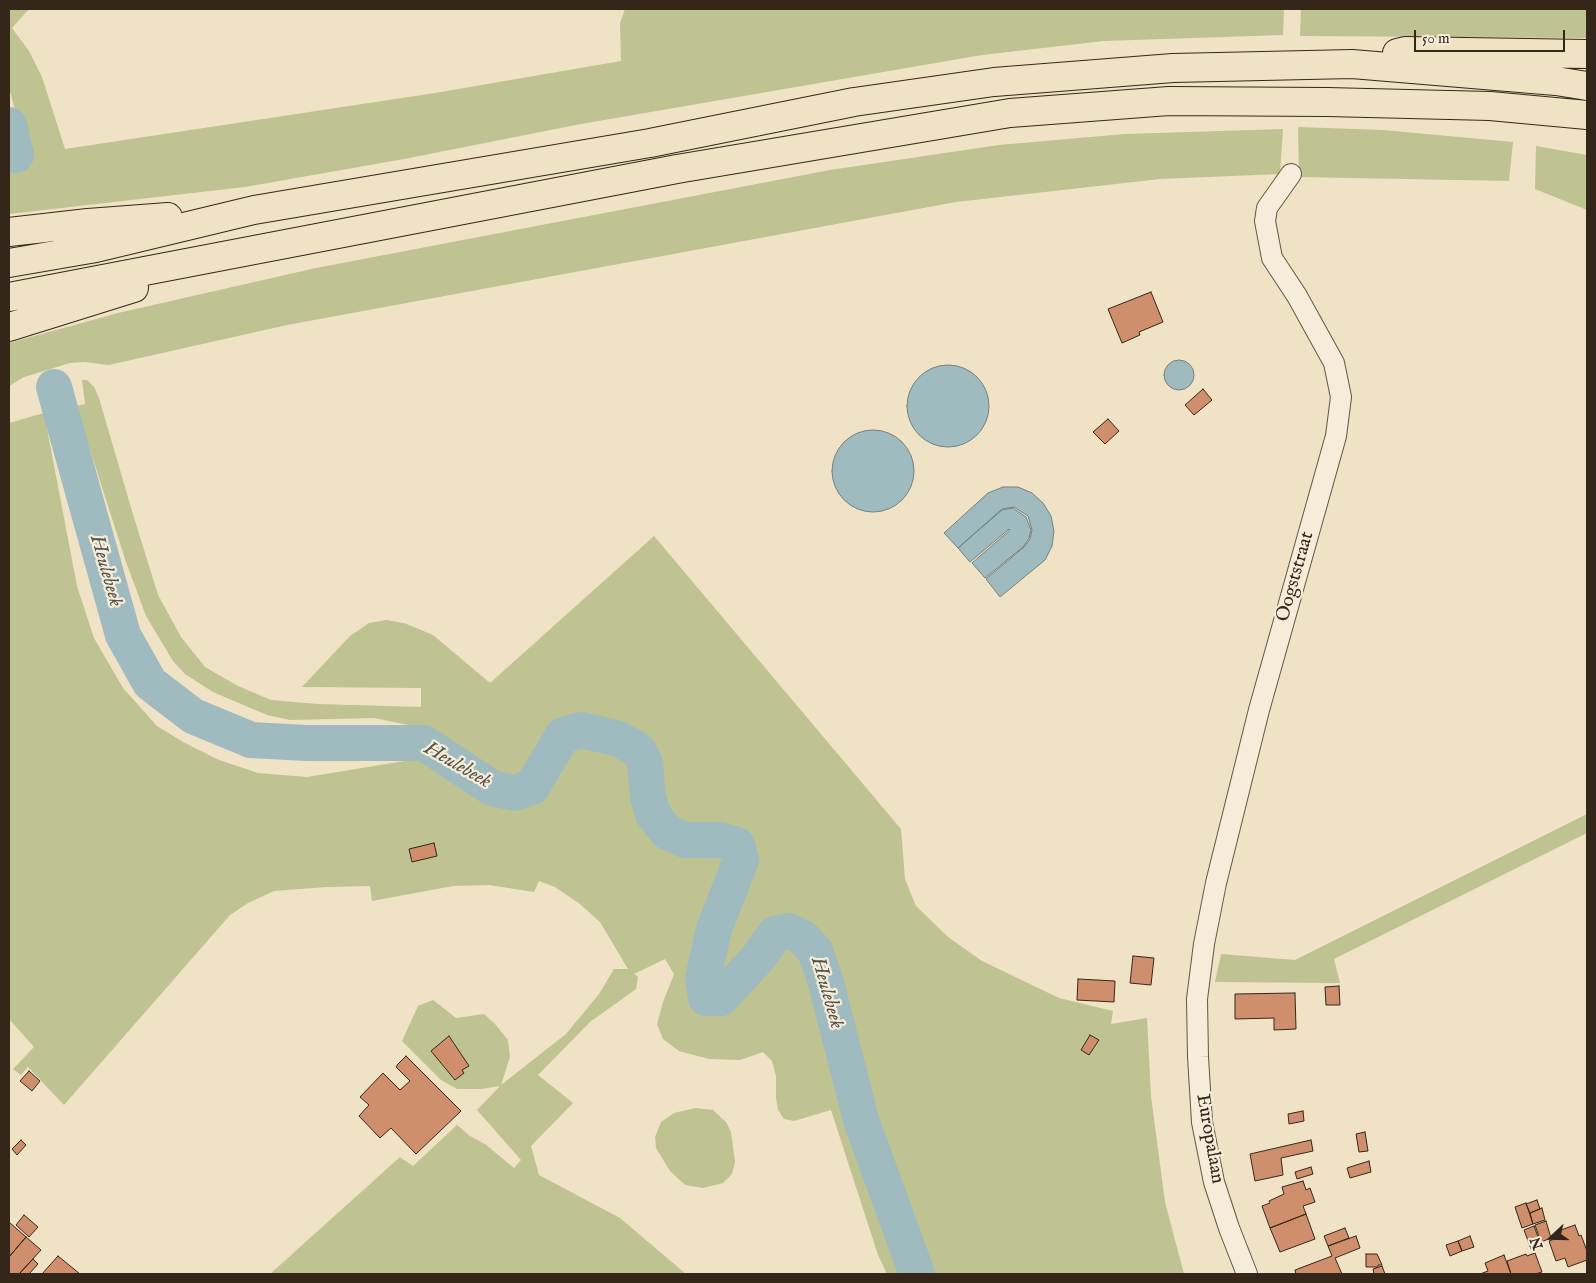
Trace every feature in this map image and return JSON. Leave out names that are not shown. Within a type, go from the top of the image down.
[{"type":"highway","points":[[1352,64],[1406,51],[1587,54]]},
{"type":"highway","points":[[9,264],[96,248],[254,210],[650,143],[854,102],[994,82],[1173,68],[1352,64],[1556,81],[1587,86]]},
{"type":"highway","points":[[9,297],[677,169],[1010,113],[1169,102],[1327,102],[1490,106],[1587,115]]},
{"type":"highway","points":[[1490,106],[1587,131]]},
{"type":"highway","points":[[9,232],[88,223],[254,210]]},
{"type":"highway","points":[[9,327],[258,250]]},
{"type":"street","name":"Oogststraat","points":[[1197,999],[1204,944],[1216,883],[1259,710],[1336,436],[1340,406],[1341,396],[1334,363],[1297,296],[1272,258],[1264,221],[1267,208],[1291,174]]},
{"type":"street","name":"Europalaan","points":[[1197,999],[1202,1122],[1214,1182],[1247,1274]]},
{"type":"green space","points":[[9,9],[29,9],[12,28],[29,51],[42,77],[65,149],[435,93],[621,61],[620,23],[625,9],[1284,9],[1283,35],[1104,41],[982,55],[581,124],[404,159],[245,187],[9,214],[9,161],[28,156],[9,88]]},
{"type":"green space","points":[[1301,9],[1587,9],[1587,38],[1300,36]]},
{"type":"green space","points":[[1298,127],[1383,130],[1513,142],[1509,181],[1299,177]]},
{"type":"green space","points":[[1283,129],[1280,174],[1160,179],[956,202],[287,325],[109,365],[84,362],[70,363],[24,377],[9,386],[9,343],[118,313],[316,268],[830,170],[999,145],[1125,134]]},
{"type":"green space","points":[[1536,146],[1587,155],[1587,210],[1535,189]]},
{"type":"green space","points":[[82,380],[87,380],[94,387],[99,398],[158,595],[181,637],[205,667],[238,686],[271,700],[318,704],[421,707],[421,688],[302,687],[350,636],[369,623],[386,620],[404,623],[433,635],[490,683],[654,536],[901,829],[905,879],[916,906],[948,937],[982,961],[1059,998],[1113,1011],[1111,1024],[1147,1018],[1151,1096],[1165,1202],[1184,1274],[925,1274],[890,1174],[886,1175],[842,1015],[820,953],[809,933],[794,924],[776,926],[767,930],[727,984],[719,989],[715,987],[712,981],[711,970],[716,947],[748,868],[749,852],[744,843],[736,839],[718,835],[688,834],[665,822],[656,803],[647,746],[604,728],[566,722],[548,736],[540,750],[528,781],[510,783],[497,781],[471,767],[413,726],[374,718],[290,720],[267,715],[213,692],[185,674],[173,661],[146,616],[126,562],[76,406],[85,404]]},
{"type":"green space","points":[[44,413],[77,586],[94,638],[123,688],[157,726],[183,742],[219,760],[258,773],[307,777],[429,757],[483,789],[508,798],[538,796],[550,777],[558,756],[568,744],[578,740],[596,740],[625,749],[634,755],[639,766],[640,793],[645,813],[660,833],[670,841],[683,845],[723,848],[729,854],[732,867],[717,902],[705,941],[695,1000],[710,1009],[721,1005],[771,950],[787,939],[797,944],[807,954],[824,1000],[848,1095],[870,1165],[908,1274],[887,1274],[878,1255],[831,1110],[794,1121],[784,1119],[778,1110],[776,1076],[772,1061],[763,1052],[740,1060],[709,1059],[679,1051],[663,1039],[657,1024],[674,974],[665,959],[634,974],[638,977],[636,989],[590,1022],[538,1075],[573,1103],[531,1146],[539,1175],[620,1218],[686,1274],[270,1274],[400,1157],[413,1166],[457,1125],[470,1136],[485,1144],[514,1168],[521,1160],[477,1110],[500,1086],[481,1089],[457,1089],[441,1080],[402,1041],[418,1006],[433,1000],[456,1018],[484,1014],[508,1040],[510,1057],[501,1085],[566,1034],[599,994],[614,969],[628,969],[600,922],[580,904],[555,887],[539,881],[534,892],[489,885],[453,886],[372,901],[370,886],[274,891],[248,903],[230,915],[64,1105],[28,1067],[21,1075],[13,1069],[34,1047],[9,1019],[9,423]]},
{"type":"green space","points":[[1587,814],[1587,833],[1334,959],[1340,983],[1215,982],[1221,954],[1295,960]]},
{"type":"green space","points":[[695,1108],[713,1110],[726,1122],[731,1132],[735,1162],[732,1174],[723,1183],[703,1188],[685,1185],[670,1171],[656,1148],[655,1137],[661,1122],[674,1113]]},
{"type":"water","points":[[1179,360],[1185,361],[1193,369],[1193,381],[1185,389],[1179,390],[1173,389],[1165,381],[1164,375],[1165,369],[1173,361]]},
{"type":"water","points":[[948,365],[964,369],[977,377],[985,390],[989,406],[985,422],[977,435],[964,443],[948,447],[932,443],[919,435],[911,422],[907,406],[911,390],[919,377],[932,369]]},
{"type":"water","points":[[873,430],[889,434],[902,442],[910,455],[914,471],[910,487],[902,500],[889,508],[873,512],[857,508],[844,500],[836,487],[832,471],[836,455],[844,442],[857,434]]},
{"type":"water","points":[[1003,487],[1018,487],[1032,493],[1043,503],[1051,516],[1054,531],[1052,546],[1045,560],[1000,597],[986,579],[1024,547],[1030,539],[1032,530],[1028,516],[1014,507],[1002,509],[958,548],[944,533],[988,493]]},
{"type":"water","points":[[1013,508],[1026,517],[1031,530],[1029,538],[1024,546],[985,578],[972,563],[1010,530],[970,562],[958,548],[1002,510]]},
{"type":"building","points":[[1151,292],[1163,322],[1139,332],[1140,335],[1122,343],[1108,309]]},
{"type":"building","points":[[1203,389],[1212,400],[1194,415],[1185,405]]},
{"type":"building","points":[[1108,419],[1119,431],[1105,444],[1093,432]]},
{"type":"building","points":[[434,843],[437,856],[412,862],[409,849]]},
{"type":"building","points":[[1133,956],[1154,958],[1151,985],[1130,983]]},
{"type":"building","points":[[1078,979],[1115,981],[1114,1002],[1077,1000]]},
{"type":"building","points":[[1339,986],[1340,1005],[1326,1005],[1325,987]]},
{"type":"building","points":[[1295,993],[1296,1029],[1274,1030],[1274,1018],[1235,1019],[1235,994]]},
{"type":"building","points":[[1090,1035],[1099,1040],[1089,1055],[1081,1050]]},
{"type":"building","points":[[449,1036],[469,1066],[462,1070],[464,1073],[455,1080],[431,1051]]},
{"type":"building","points":[[406,1056],[461,1111],[416,1154],[391,1128],[380,1138],[359,1116],[369,1105],[360,1097],[383,1073],[400,1090],[410,1081],[396,1067]]},
{"type":"building","points":[[29,1071],[40,1081],[32,1091],[20,1081]]},
{"type":"building","points":[[1303,1111],[1304,1121],[1289,1124],[1288,1114]]},
{"type":"building","points":[[1365,1132],[1368,1151],[1359,1152],[1356,1134]]},
{"type":"building","points":[[21,1140],[26,1145],[17,1155],[12,1149]]},
{"type":"building","points":[[1311,1140],[1313,1151],[1281,1158],[1283,1175],[1255,1181],[1250,1154]]},
{"type":"building","points":[[1369,1161],[1371,1172],[1350,1178],[1347,1168]]},
{"type":"building","points":[[1311,1167],[1313,1174],[1297,1179],[1295,1172]]},
{"type":"building","points":[[1303,1181],[1306,1190],[1310,1188],[1315,1202],[1303,1206],[1306,1214],[1270,1228],[1262,1206],[1284,1194],[1282,1187]]},
{"type":"building","points":[[1537,1200],[1540,1209],[1530,1213],[1526,1204]]},
{"type":"building","points":[[1526,1203],[1533,1224],[1522,1228],[1515,1207]]},
{"type":"building","points":[[1542,1208],[1545,1220],[1533,1224],[1530,1213]]},
{"type":"building","points":[[1306,1214],[1315,1239],[1280,1252],[1270,1228]]},
{"type":"building","points":[[24,1215],[38,1227],[29,1237],[16,1225]]},
{"type":"building","points":[[1546,1221],[1551,1238],[1541,1242],[1535,1225]]},
{"type":"building","points":[[9,1222],[26,1237],[9,1257]]},
{"type":"building","points":[[1575,1225],[1587,1251],[1587,1260],[1568,1267],[1565,1258],[1556,1261],[1549,1241],[1560,1237],[1558,1231]]},
{"type":"building","points":[[1534,1226],[1541,1245],[1531,1249],[1524,1230]]},
{"type":"building","points":[[1345,1228],[1349,1238],[1328,1246],[1324,1236]]},
{"type":"building","points":[[1356,1236],[1360,1248],[1335,1258],[1342,1274],[1296,1274],[1295,1270],[1332,1256],[1328,1246]]},
{"type":"building","points":[[1470,1236],[1474,1247],[1462,1251],[1458,1241]]},
{"type":"building","points":[[26,1237],[41,1250],[19,1274],[9,1274],[9,1257]]},
{"type":"building","points":[[1458,1241],[1462,1251],[1450,1256],[1446,1245]]},
{"type":"building","points":[[1535,1253],[1542,1272],[1535,1274],[1511,1274],[1507,1261],[1526,1254],[1527,1256]]},
{"type":"building","points":[[1366,1254],[1377,1254],[1382,1265],[1366,1267]]},
{"type":"building","points":[[1504,1255],[1511,1274],[1480,1274],[1488,1271],[1485,1263]]},
{"type":"building","points":[[58,1256],[80,1274],[42,1274]]},
{"type":"building","points":[[33,1259],[38,1264],[29,1274],[19,1274]]},
{"type":"building","points":[[1382,1266],[1385,1274],[1374,1274],[1373,1269]]},
{"type":"waterway","name":"Heulebeek","points":[[9,125],[16,155]]},
{"type":"waterway","name":"Heulebeek","points":[[54,387],[123,635],[150,683],[193,716],[251,740],[306,743],[424,743],[492,788],[514,793],[532,787],[563,735],[582,730],[619,739],[638,750],[645,763],[648,797],[653,814],[667,832],[685,840],[720,840],[737,845],[741,860],[714,929],[703,978],[706,998],[721,998],[758,958],[775,934],[789,931],[803,938],[815,951],[825,979],[861,1120],[917,1274]]}]
